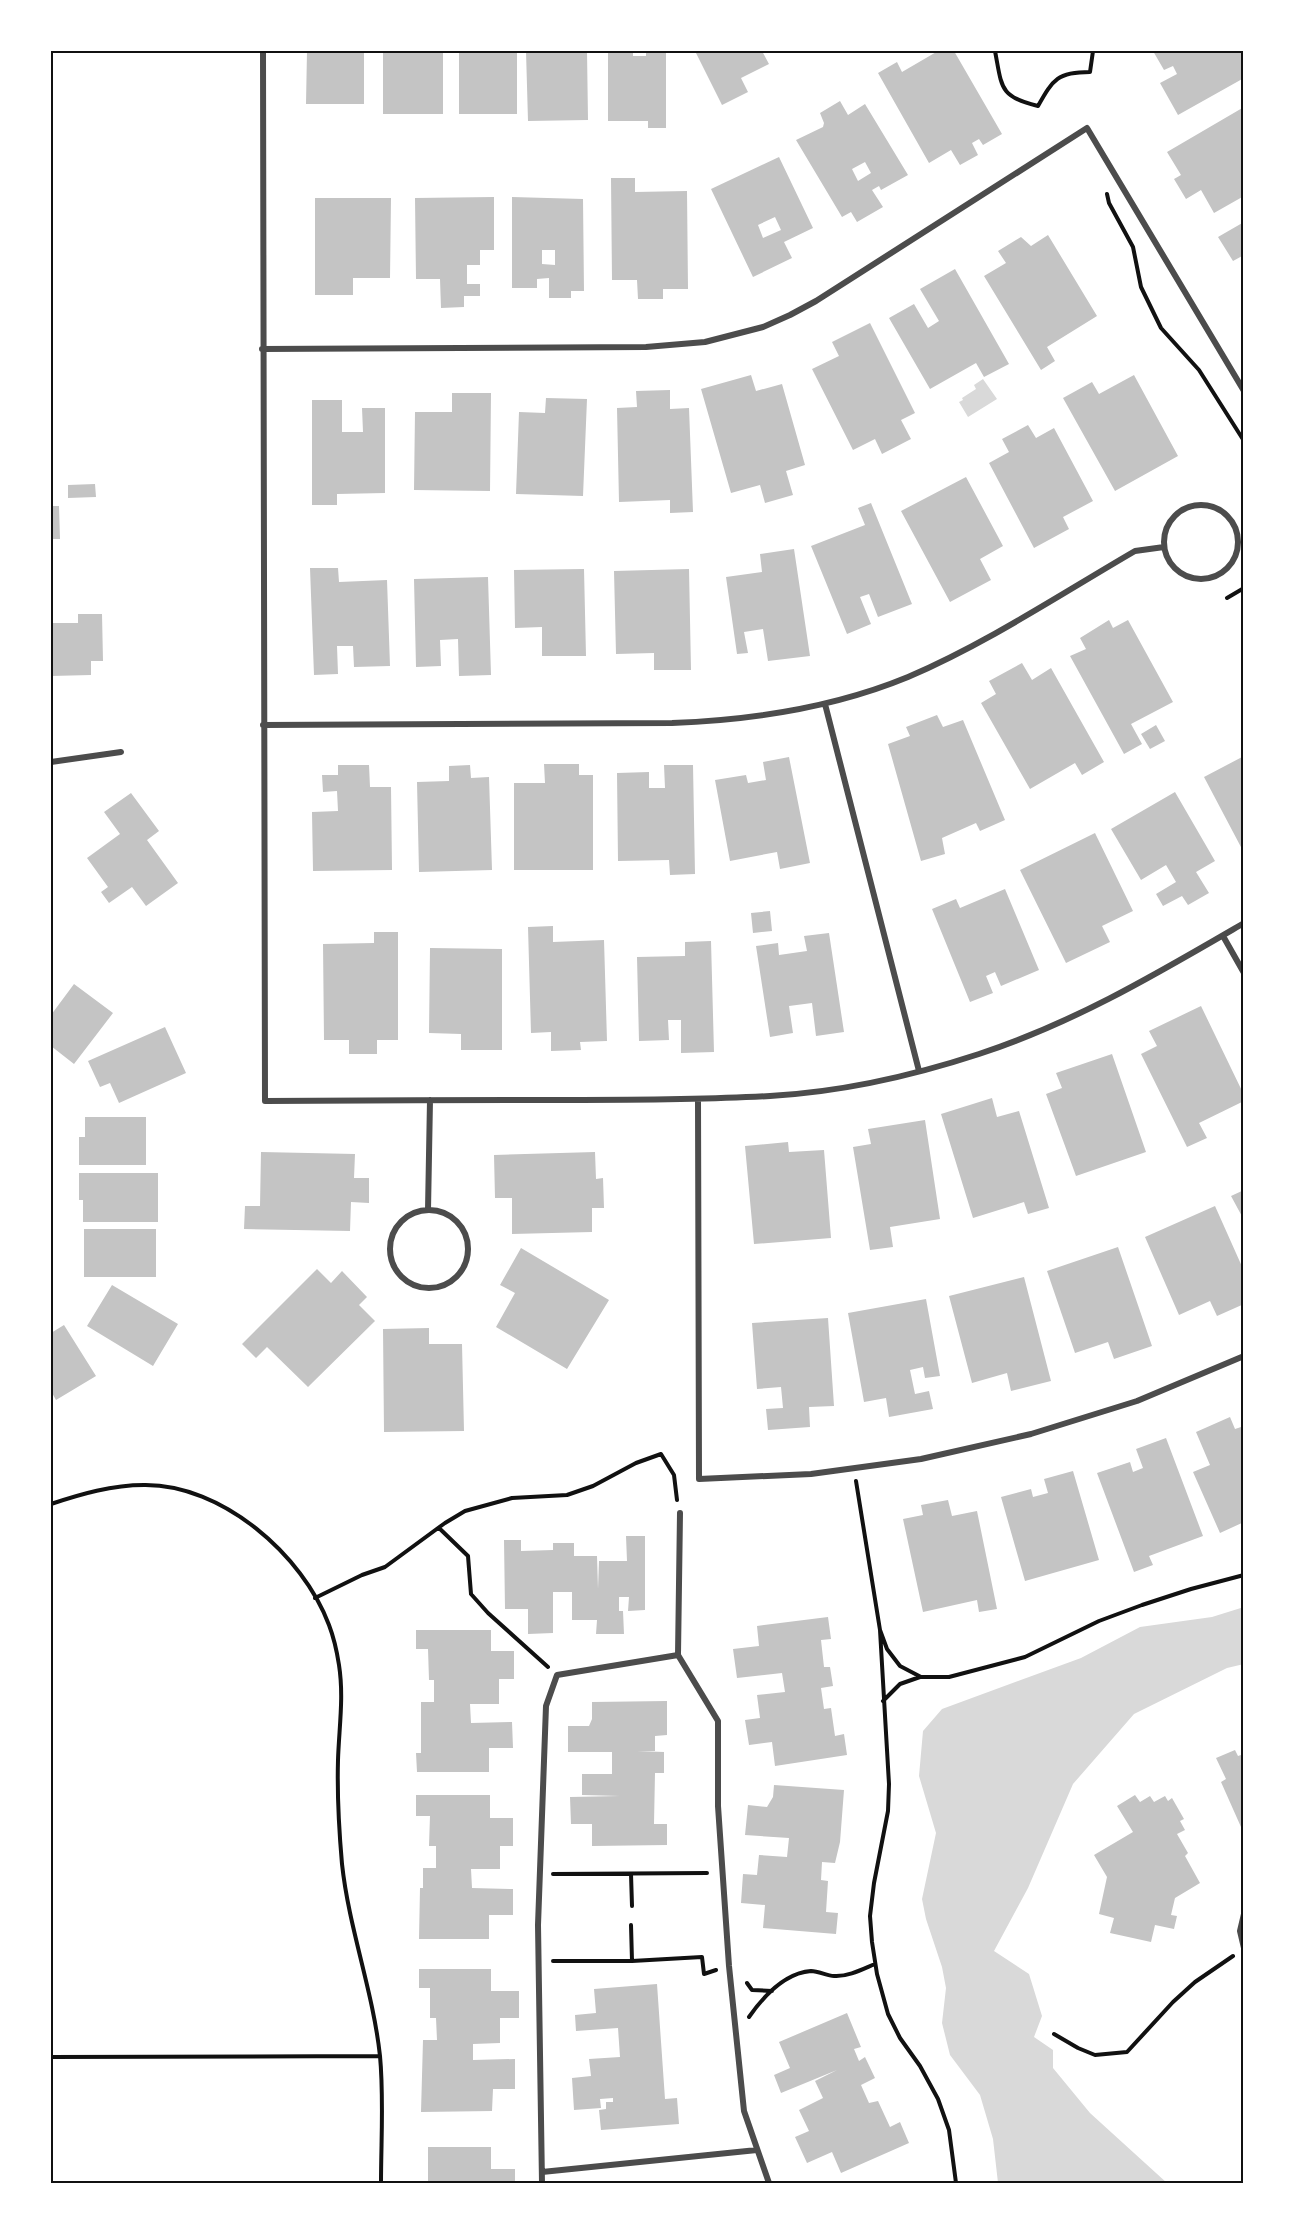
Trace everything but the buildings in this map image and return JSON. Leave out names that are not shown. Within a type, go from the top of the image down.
[{"type":"street","points":[[263,51],[265,1101],[698,1099],[772,1096],[836,1088],[919,1071],[979,1054],[1076,1015],[1150,977],[1244,923]]},
{"type":"street","points":[[262,349],[646,347],[705,342],[734,335],[763,327],[816,301],[1087,128],[1244,391]]},
{"type":"street","points":[[1200,505],[1222,510],[1237,531],[1239,544],[1236,556],[1229,568],[1218,576],[1206,579],[1193,579],[1181,574],[1171,565],[1164,547],[1165,531],[1170,520],[1178,512],[1188,507],[1200,505]]},
{"type":"street","points":[[264,725],[693,722],[723,721],[775,714],[825,704],[886,684],[945,660],[1136,551],[1164,547]]},
{"type":"street","points":[[825,704],[919,1071]]},
{"type":"street","points":[[51,762],[121,752]]},
{"type":"street","points":[[1223,936],[1244,972]]},
{"type":"street","points":[[698,1099],[699,1479],[811,1474],[921,1459],[1030,1434],[1137,1401],[1244,1356]]},
{"type":"street","points":[[428,1210],[430,1100]]},
{"type":"street","points":[[428,1210],[440,1211],[451,1216],[461,1226],[467,1238],[468,1252],[465,1265],[458,1276],[447,1284],[434,1288],[420,1288],[408,1283],[398,1274],[391,1262],[389,1250],[391,1238],[405,1218],[416,1212],[428,1210]]},
{"type":"street","points":[[680,1513],[678,1655],[718,1721],[718,1806],[722,1872],[744,2111],[769,2183]]},
{"type":"street","points":[[542,2183],[539,1961],[546,1706],[557,1675],[678,1655]]},
{"type":"street","points":[[1244,1914],[1240,1931],[1244,1948]]},
{"type":"street","points":[[542,2172],[757,2150]]},
{"type":"path","points":[[995,51],[1003,89],[1016,101],[1038,106],[1050,84],[1070,72],[1090,72],[1093,51]]},
{"type":"path","points":[[1105,189],[1109,203],[1133,247],[1141,287],[1161,328],[1198,370],[1244,441]]},
{"type":"path","points":[[1227,598],[1244,588]]},
{"type":"path","points":[[315,1598],[362,1575],[385,1567],[465,1511],[512,1498],[567,1495],[593,1486],[636,1463],[661,1454],[674,1475],[680,1513]]},
{"type":"path","points":[[853,1468],[860,1496],[880,1630],[889,1785],[886,1830],[874,1883],[870,1916],[875,1964],[888,2014],[900,2038],[920,2066],[938,2099],[949,2130],[956,2183]]},
{"type":"path","points":[[51,1504],[86,1492],[144,1485],[167,1487],[219,1504],[242,1518],[292,1563],[315,1598],[330,1627],[339,1667],[342,1698],[338,1802],[343,1866],[351,1917],[380,2056],[381,2183]]},
{"type":"path","points":[[439,1528],[468,1556],[471,1594],[488,1613],[557,1675]]},
{"type":"path","points":[[884,1701],[900,1684],[921,1677],[949,1677],[1025,1657],[1099,1622],[1142,1605],[1244,1575]]},
{"type":"path","points":[[880,1630],[887,1649],[900,1666],[921,1677]]},
{"type":"path","points":[[540,1874],[722,1872]]},
{"type":"path","points":[[631,1874],[632,1906]]},
{"type":"path","points":[[631,1926],[632,1961]]},
{"type":"path","points":[[1054,2034],[1095,2055],[1127,2052],[1173,2002],[1195,1982],[1234,1956]]},
{"type":"path","points":[[539,1961],[632,1961],[702,1957],[704,1974],[729,1966],[752,1990],[772,1991]]},
{"type":"path","points":[[736,2036],[758,2005],[772,1991],[801,1973],[814,1971],[835,1976],[853,1973],[875,1964]]},
{"type":"path","points":[[51,2057],[380,2056]]},
{"type":"shaded area","points":[[983,379],[997,399],[968,417],[959,402],[976,389],[974,385]]},
{"type":"shaded area","points":[[1244,1607],[1244,1664],[1227,1668],[1134,1714],[1073,1784],[1028,1888],[994,1951],[1029,1974],[1042,2016],[1034,2037],[1053,2050],[1053,2068],[1090,2113],[1167,2183],[998,2183],[993,2139],[980,2095],[950,2055],[942,2023],[946,1988],[922,1899],[936,1833],[919,1776],[923,1731],[942,1709],[1081,1658],[1140,1627],[1212,1617]]}]
